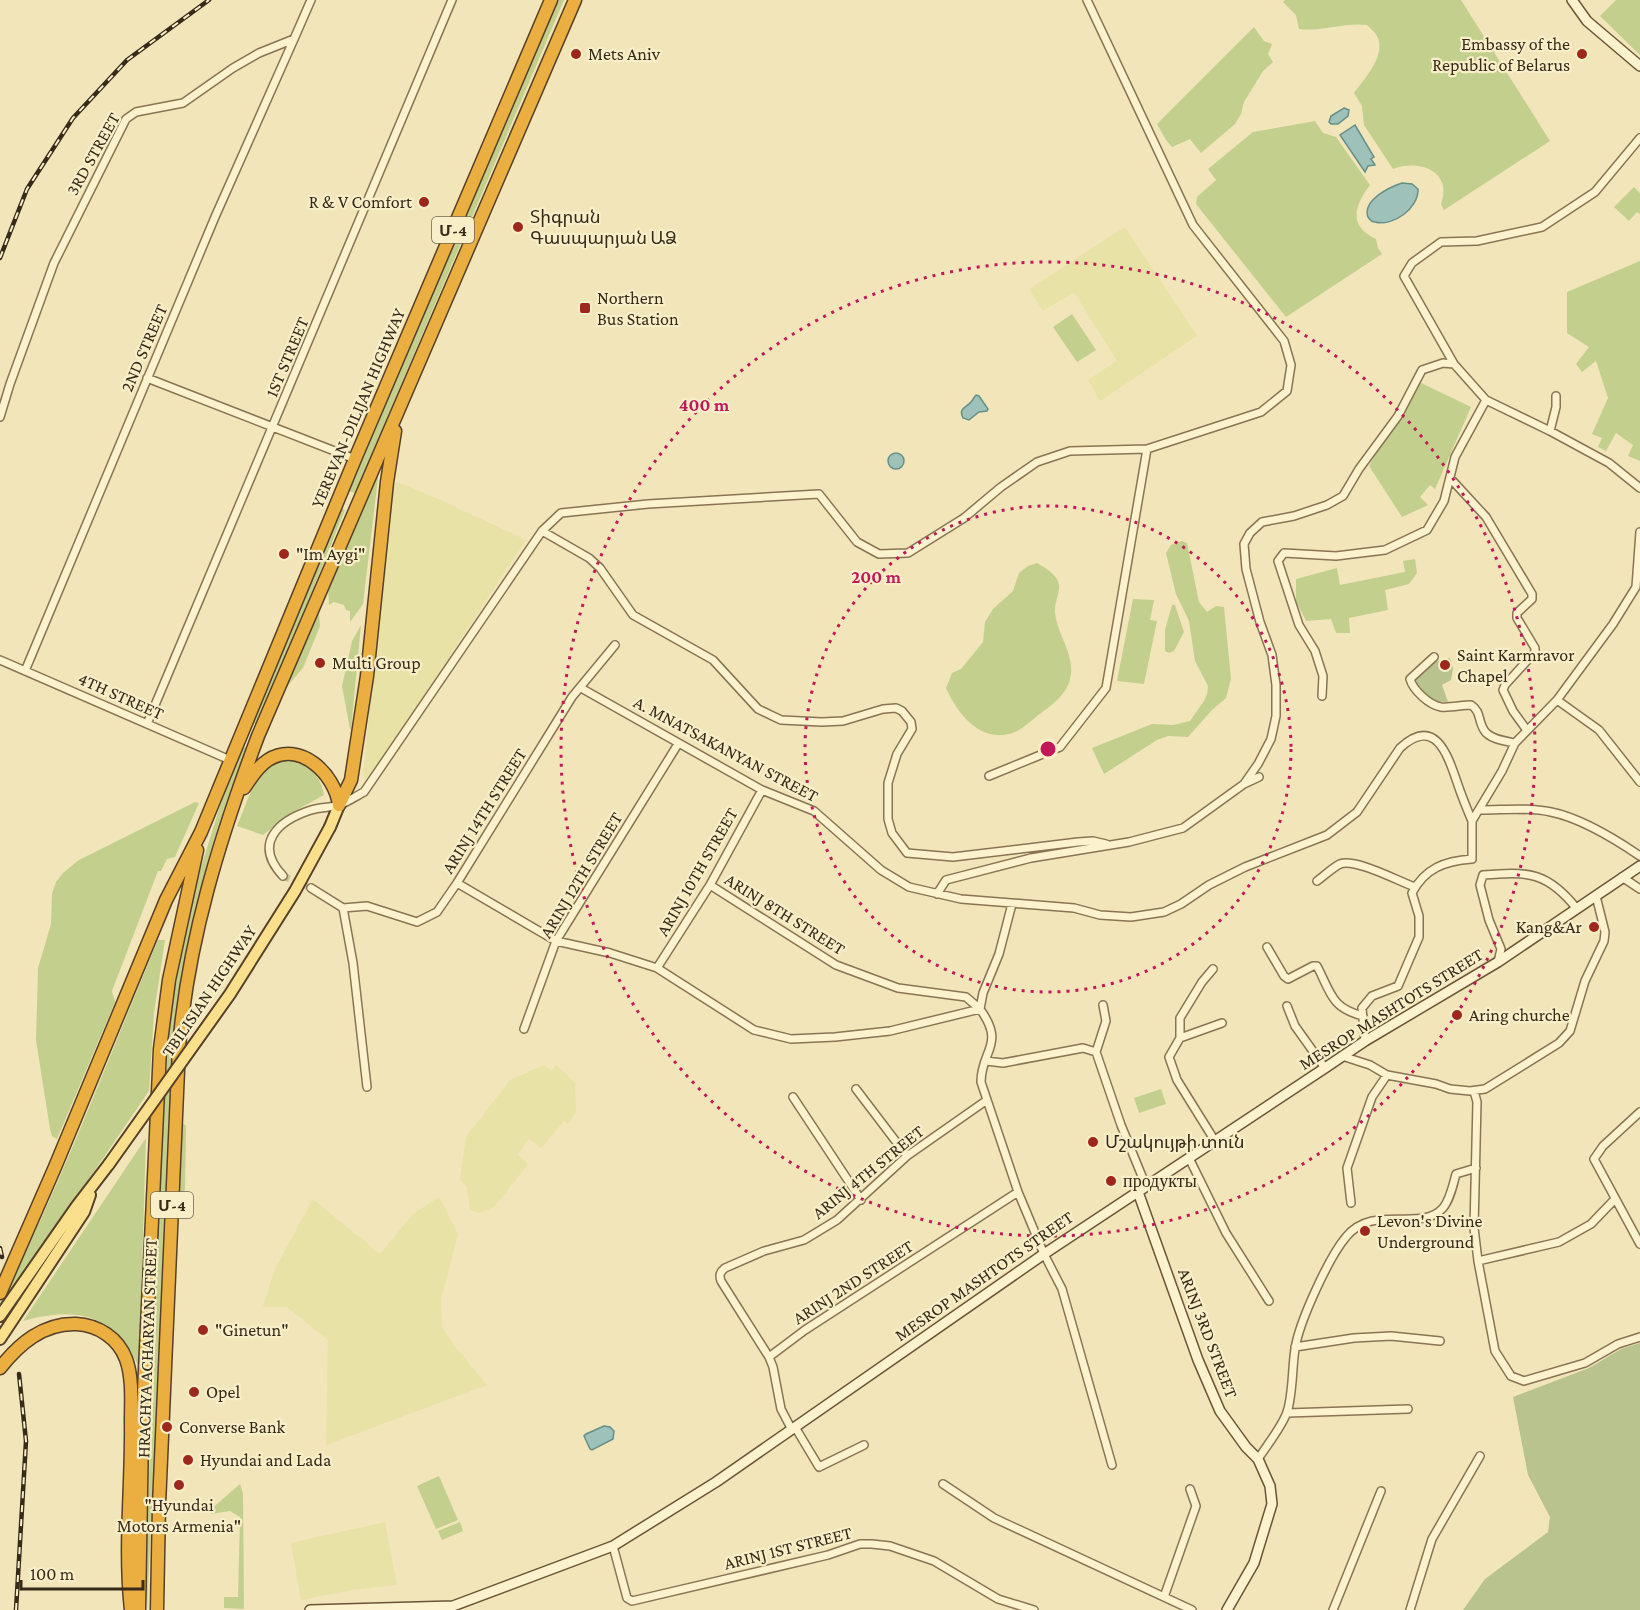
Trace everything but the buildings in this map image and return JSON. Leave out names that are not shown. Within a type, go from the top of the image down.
[{"type":"highway","name":"YEREVAN-DILIJAN HIGHWAY","points":[[201,832],[339,499],[551,0]]},
{"type":"highway","name":"YEREVAN-DILIJAN HIGHWAY","points":[[231,807],[258,736],[575,0]]},
{"type":"highway","points":[[339,805],[351,780],[367,676],[387,482],[397,413]]},
{"type":"highway","points":[[339,499],[351,497],[357,507]]},
{"type":"highway","points":[[243,729],[248,739],[258,736]]},
{"type":"highway","points":[[231,807],[257,769],[270,759],[286,754],[309,759],[320,768],[328,777],[339,805]]},
{"type":"highway","name":"HRACHYA ACHARYAN STREET","points":[[157,1610],[159,1493],[180,1028],[185,989],[202,906],[231,807]]},
{"type":"highway","points":[[0,1293],[60,1156],[166,900],[201,832]]},
{"type":"highway","name":"HRACHYA ACHARYAN STREET","points":[[139,1610],[142,1433],[160,1049],[168,980],[201,832]]},
{"type":"highway","points":[[0,1368],[16,1348],[32,1336],[67,1324],[92,1326],[105,1333],[117,1342],[126,1358],[130,1380],[131,1437],[127,1576],[131,1610]]},
{"type":"main road","name":"TBILISIAN HIGHWAY","points":[[0,1316],[230,994],[295,891],[330,827],[339,805]]},
{"type":"main road","name":"TBILISIAN HIGHWAY","points":[[0,1339],[84,1212],[92,1188]]},
{"type":"street","points":[[294,39],[311,0]]},
{"type":"street","name":"1ST STREET","points":[[147,724],[452,0]]},
{"type":"street","points":[[283,876],[273,865],[269,855],[270,840],[274,833],[292,818],[313,809],[339,805],[364,792],[546,524],[561,513],[648,504],[819,494],[857,542],[879,554],[908,553],[964,518],[1001,487],[1037,462],[1070,451],[1148,449],[1261,412],[1287,392],[1291,365],[1284,341],[1193,225],[1087,0]]},
{"type":"street","points":[[1572,0],[1587,21],[1640,66]]},
{"type":"street","name":"2ND STREET","points":[[25,671],[147,378],[294,39]]},
{"type":"street","name":"3RD STREET","points":[[0,417],[54,263],[126,119],[136,112],[183,103],[259,53],[294,39]]},
{"type":"street","points":[[1640,138],[1595,192],[1542,227],[1477,241],[1441,242],[1412,262],[1404,276],[1454,364],[1486,400],[1609,463],[1640,488]]},
{"type":"street","points":[[1244,784],[1271,739],[1276,716],[1276,685],[1272,655],[1246,569],[1244,544],[1250,533],[1263,522],[1327,506],[1343,496],[1359,469],[1398,416],[1422,370],[1443,363],[1454,364]]},
{"type":"street","points":[[147,378],[273,429],[356,459]]},
{"type":"street","points":[[1550,431],[1556,407],[1556,396]]},
{"type":"street","points":[[1322,696],[1323,676],[1315,651],[1299,625],[1278,561],[1284,553],[1336,556],[1385,550],[1427,530],[1444,501],[1455,457],[1486,400]]},
{"type":"street","points":[[989,776],[1060,747],[1106,688],[1148,449]]},
{"type":"street","points":[[1450,478],[1486,517],[1532,594],[1532,598],[1517,613],[1517,618],[1535,652],[1503,690],[1513,711],[1526,729]]},
{"type":"street","points":[[542,531],[590,558],[600,568],[633,615],[713,660],[758,709],[781,720],[822,722],[843,721],[883,709],[896,708],[902,711],[911,722],[912,729],[897,754],[888,783],[888,819],[892,833],[907,853],[953,857],[1078,842],[1094,841],[1106,844]]},
{"type":"street","points":[[1365,1041],[1362,1008],[1372,996],[1398,986],[1419,937],[1419,916],[1412,893],[1415,887],[1420,879],[1437,867],[1454,860],[1472,859],[1472,821],[1502,771],[1515,743],[1526,729],[1557,700],[1613,624],[1636,587],[1640,532]]},
{"type":"street","name":"ARINJ 14TH STREET","points":[[343,908],[367,906],[417,922],[437,912],[458,883],[572,697],[615,645]]},
{"type":"street","points":[[1434,657],[1410,679],[1424,698],[1440,707],[1470,705],[1478,711],[1483,729],[1488,735],[1515,743]]},
{"type":"street","name":"4TH STREET","points":[[0,660],[230,760]]},
{"type":"street","name":"A. MNATSAKANYAN STREET","points":[[581,688],[762,790],[814,812],[881,870],[909,887],[937,894],[1012,904],[1074,908],[1100,915],[1131,917],[1164,912],[1245,867],[1328,835],[1357,812],[1400,748],[1417,736],[1427,736],[1438,741],[1446,751],[1472,821]]},
{"type":"street","points":[[1557,700],[1599,730],[1640,782]]},
{"type":"street","name":"ARINJ 12TH STREET","points":[[524,1029],[556,941],[678,744]]},
{"type":"street","points":[[937,894],[946,880],[1031,858],[1129,842],[1183,828],[1244,784],[1259,777]]},
{"type":"street","name":"ARINJ 10TH STREET","points":[[657,968],[710,885],[762,790]]},
{"type":"street","points":[[1480,810],[1525,809],[1575,818],[1640,856]]},
{"type":"street","points":[[1317,880],[1342,863],[1365,865],[1389,878],[1415,887]]},
{"type":"street","name":"MESROP MASHTOTS STREET","points":[[310,1610],[453,1606],[613,1546],[716,1482],[1044,1254],[1342,1056],[1498,962],[1640,866]]},
{"type":"street","points":[[1498,962],[1501,949],[1480,885],[1483,875],[1518,873],[1543,878],[1563,891],[1577,909]]},
{"type":"street","points":[[1622,877],[1640,889]]},
{"type":"street","points":[[458,883],[556,941],[610,953],[657,968],[754,1030],[791,1039],[890,1031],[980,1009]]},
{"type":"street","name":"ARINJ 8TH STREET","points":[[710,885],[836,965],[898,988],[966,997],[980,1009]]},
{"type":"street","points":[[311,888],[343,908],[353,963],[367,1087]]},
{"type":"street","points":[[1342,1056],[1370,1065],[1387,1075],[1436,1084],[1450,1089],[1474,1091],[1485,1089],[1559,1043],[1570,1031],[1585,981],[1604,941],[1605,932],[1596,896]]},
{"type":"street","points":[[1012,904],[999,954],[983,993],[980,1009],[989,1021],[992,1038],[991,1050],[981,1072],[981,1083],[1018,1192],[1044,1254],[1062,1289],[1112,1465]]},
{"type":"street","points":[[1268,947],[1284,976],[1288,979],[1317,966],[1338,1006],[1363,1016]]},
{"type":"street","points":[[1213,969],[1202,982],[1180,1018],[1180,1038],[1169,1057],[1177,1080],[1215,1141]]},
{"type":"street","points":[[1103,1005],[1106,1021],[1096,1052],[1142,1189]]},
{"type":"street","points":[[1287,1006],[1295,1026],[1325,1068]]},
{"type":"street","points":[[1180,1038],[1222,1023]]},
{"type":"street","points":[[986,1060],[1004,1063],[1083,1048],[1096,1052]]},
{"type":"street","points":[[1351,1203],[1347,1168],[1372,1096],[1387,1075]]},
{"type":"street","points":[[856,1089],[907,1156]]},
{"type":"street","points":[[1474,1091],[1477,1102],[1474,1228],[1478,1260],[1495,1351],[1511,1376],[1524,1381],[1585,1363],[1618,1344],[1640,1337]]},
{"type":"street","points":[[793,1097],[861,1200]]},
{"type":"street","name":"ARINJ 4TH STREET","points":[[769,1357],[721,1281],[719,1276],[721,1271],[764,1251],[804,1239],[837,1220],[907,1156],[987,1100]]},
{"type":"street","points":[[1640,1112],[1604,1146],[1594,1159],[1640,1244]]},
{"type":"street","points":[[1189,1158],[1226,1233],[1269,1301]]},
{"type":"street","points":[[1258,1459],[1287,1413],[1298,1332],[1330,1261],[1345,1237],[1353,1228],[1378,1218],[1432,1216],[1447,1203],[1456,1174],[1476,1168]]},
{"type":"street","name":"ARINJ 3RD STREET","points":[[1142,1189],[1198,1360],[1220,1411],[1246,1448],[1258,1459],[1270,1486],[1272,1504],[1254,1563],[1227,1610]]},
{"type":"street","name":"ARINJ 2ND STREET","points":[[769,1357],[805,1330],[1018,1192]]},
{"type":"street","points":[[1478,1260],[1559,1242],[1591,1224],[1615,1199]]},
{"type":"street","points":[[1295,1347],[1354,1338],[1392,1336],[1440,1341]]},
{"type":"street","points":[[769,1357],[773,1367],[780,1408],[819,1467],[864,1445]]},
{"type":"street","points":[[1287,1413],[1408,1409]]},
{"type":"street","points":[[1410,1610],[1432,1539],[1480,1456]]},
{"type":"street","points":[[942,1484],[994,1518],[1192,1610]]},
{"type":"street","points":[[1164,1597],[1196,1506],[1190,1488]]},
{"type":"street","points":[[1333,1610],[1381,1491]]},
{"type":"street","name":"ARINJ 1ST STREET","points":[[613,1546],[627,1598],[632,1601],[828,1556],[860,1544],[872,1544],[890,1546],[934,1561],[998,1599],[1034,1610]]},
{"type":"shaded area","points":[[1125,227],[1197,336],[1100,401],[1088,380],[1117,361],[1074,292],[1043,311],[1029,289]]},
{"type":"shaded area","points":[[397,482],[526,540],[371,776],[366,779],[363,778],[391,485]]},
{"type":"shaded area","points":[[544,1065],[551,1071],[556,1065],[575,1083],[576,1113],[568,1124],[564,1121],[541,1148],[529,1139],[517,1154],[528,1164],[495,1206],[480,1213],[470,1210],[467,1187],[460,1179],[466,1137],[510,1080]]},
{"type":"shaded area","points":[[439,1197],[458,1234],[441,1299],[442,1326],[450,1340],[487,1385],[326,1445],[328,1340],[287,1307],[263,1307],[275,1269],[313,1199],[380,1254],[413,1214]]},
{"type":"shaded area","points":[[385,1522],[397,1585],[351,1590],[301,1600],[291,1543]]},
{"type":"green space","points":[[558,0],[564,0],[355,493],[349,491]]},
{"type":"green space","points":[[1285,0],[1461,0],[1550,141],[1444,210],[1441,204],[1442,183],[1438,176],[1423,167],[1403,166],[1393,169],[1364,125],[1362,106],[1354,93],[1377,59],[1379,43],[1375,33],[1367,25],[1358,24],[1299,29],[1296,15],[1283,2]]},
{"type":"green space","points":[[1616,0],[1640,0],[1640,55],[1600,16]]},
{"type":"green space","points":[[1254,27],[1264,41],[1272,44],[1268,54],[1273,62],[1263,71],[1244,102],[1235,124],[1201,153],[1190,139],[1172,147],[1157,124]]},
{"type":"green space","points":[[1315,121],[1323,133],[1336,137],[1370,185],[1360,200],[1356,215],[1361,228],[1376,239],[1382,254],[1286,317],[1196,204],[1197,197],[1216,180],[1208,169],[1253,132]]},
{"type":"green space","points":[[1634,187],[1640,193],[1640,214],[1637,212],[1629,221],[1614,207]]},
{"type":"green space","points":[[1640,261],[1640,461],[1628,456],[1633,445],[1616,433],[1606,451],[1598,447],[1602,438],[1592,434],[1608,398],[1596,361],[1582,372],[1576,364],[1589,347],[1567,333],[1567,292]]},
{"type":"green space","points":[[1072,314],[1096,350],[1077,362],[1053,327]]},
{"type":"green space","points":[[1417,381],[1471,407],[1435,489],[1430,485],[1420,497],[1428,505],[1402,517],[1369,466]]},
{"type":"green space","points":[[379,469],[363,604],[350,622],[350,611],[346,610],[344,605],[334,602],[329,605],[328,585]]},
{"type":"green space","points":[[341,508],[345,510],[258,725],[253,723]]},
{"type":"green space","points":[[1182,541],[1187,543],[1199,602],[1207,612],[1216,606],[1224,607],[1231,679],[1226,698],[1188,737],[1168,736],[1157,740],[1104,774],[1092,748],[1152,724],[1173,725],[1190,721],[1207,694],[1208,686],[1195,661],[1189,621],[1176,594],[1166,553],[1171,545]]},
{"type":"green space","points":[[1415,559],[1417,573],[1409,584],[1385,590],[1388,610],[1349,618],[1350,633],[1336,633],[1331,619],[1306,621],[1296,601],[1296,579],[1337,568],[1340,585],[1405,572],[1403,561]]},
{"type":"green space","points":[[1037,563],[1058,581],[1055,612],[1070,658],[1070,680],[1056,701],[1022,728],[1003,735],[992,734],[982,731],[964,717],[946,688],[952,673],[961,669],[983,642],[985,622],[993,609],[1013,591],[1019,573]]},
{"type":"green space","points":[[1133,599],[1154,600],[1150,620],[1157,621],[1144,684],[1117,681]]},
{"type":"green space","points":[[318,603],[320,626],[303,668],[283,691]]},
{"type":"green space","points":[[1172,605],[1175,605],[1184,632],[1174,651],[1169,653],[1165,651],[1165,630]]},
{"type":"green space","points":[[361,625],[350,729],[342,686],[352,641]]},
{"type":"green space","points":[[1450,658],[1453,669],[1451,680],[1442,685],[1448,702],[1430,699],[1412,679],[1431,663]]},
{"type":"green space","points":[[245,747],[247,750],[222,815],[202,881],[175,1016],[147,1610],[145,1578],[161,1162],[170,1016],[186,928],[199,874],[220,806],[242,749]]},
{"type":"green space","points":[[285,761],[306,766],[311,770],[320,781],[324,795],[291,813],[263,835],[237,826],[249,796],[260,777],[266,769]]},
{"type":"green space","points":[[195,802],[199,803],[175,857],[167,859],[161,871],[158,871],[112,991],[115,1002],[57,1139],[52,1136],[50,1129],[36,1040],[38,968],[51,924],[52,894],[56,882],[79,860]]},
{"type":"green space","points":[[158,940],[165,940],[154,1013],[149,1091],[0,1309],[0,1303],[83,1123]]},
{"type":"green space","points":[[1161,1089],[1166,1104],[1139,1113],[1134,1098]]},
{"type":"green space","points":[[182,1122],[186,1126],[185,1189],[176,1215]]},
{"type":"green space","points":[[146,1138],[139,1367],[118,1335],[106,1325],[92,1319],[61,1314],[23,1321]]},
{"type":"green space","points":[[1640,1343],[1640,1610],[1463,1610],[1485,1579],[1548,1532],[1550,1517],[1528,1475],[1513,1397],[1589,1368],[1621,1349]]},
{"type":"green space","points":[[439,1476],[458,1520],[436,1529],[417,1486]]},
{"type":"green space","points":[[240,1484],[243,1493],[244,1609],[224,1608],[224,1597],[238,1597],[240,1517],[230,1511],[211,1514],[210,1510]]},
{"type":"green space","points":[[460,1522],[463,1531],[442,1540],[438,1531]]},
{"type":"water","points":[[1344,108],[1349,110],[1348,116],[1338,124],[1331,124],[1329,122],[1331,116]]},
{"type":"water","points":[[1355,125],[1374,157],[1371,159],[1375,165],[1368,166],[1365,172],[1340,135]]},
{"type":"water","points":[[1402,183],[1412,184],[1418,189],[1410,209],[1389,222],[1371,221],[1367,211],[1373,200],[1384,191]]},
{"type":"water","points":[[976,395],[988,409],[987,411],[979,412],[969,420],[963,418],[962,410]]},
{"type":"water","points":[[896,453],[902,455],[904,461],[902,467],[896,469],[890,467],[888,461],[890,455]]},
{"type":"water","points":[[604,1426],[614,1431],[613,1439],[590,1449],[584,1436]]},
{"type":"tunnel","points":[[283,876],[311,888]]},
{"type":"railway","points":[[0,258],[27,189],[73,118],[127,60],[209,0]]},
{"type":"railway","points":[[0,1248],[2,1257]]},
{"type":"railway","points":[[16,1610],[26,1441],[19,1374]]},
{"type":"place","name":"Mets Aniv","points":[[576,54]]},
{"type":"place","name":"Embassy of the Republic of Belarus","points":[[1582,54]]},
{"type":"place","name":"R & V Comfort","points":[[424,202]]},
{"type":"place","name":"Տիգրան Գասպարյան ԱՁ","points":[[518,227]]},
{"type":"place","name":"Northern Bus Station","points":[[585,308]]},
{"type":"place","name":"\"Im Aygi\"","points":[[284,554]]},
{"type":"place","name":"Multi Group","points":[[320,663]]},
{"type":"place","name":"Saint Karmravor Chapel","points":[[1445,665]]},
{"type":"place","name":"Kang&Ar","points":[[1594,927]]},
{"type":"place","name":"Aring churche","points":[[1457,1015]]},
{"type":"place","name":"Մշակույթի տուն","points":[[1093,1142]]},
{"type":"place","name":"продукты","points":[[1111,1181]]},
{"type":"place","name":"Levon's Divine Underground","points":[[1365,1231]]},
{"type":"place","name":"\"Ginetun\"","points":[[203,1330]]},
{"type":"place","name":"Opel","points":[[194,1392]]},
{"type":"place","name":"Converse Bank","points":[[167,1427]]},
{"type":"place","name":"Hyundai and Lada","points":[[188,1460]]},
{"type":"place","name":"\"Hyundai Motors Armenia\"","points":[[179,1485]]}]
